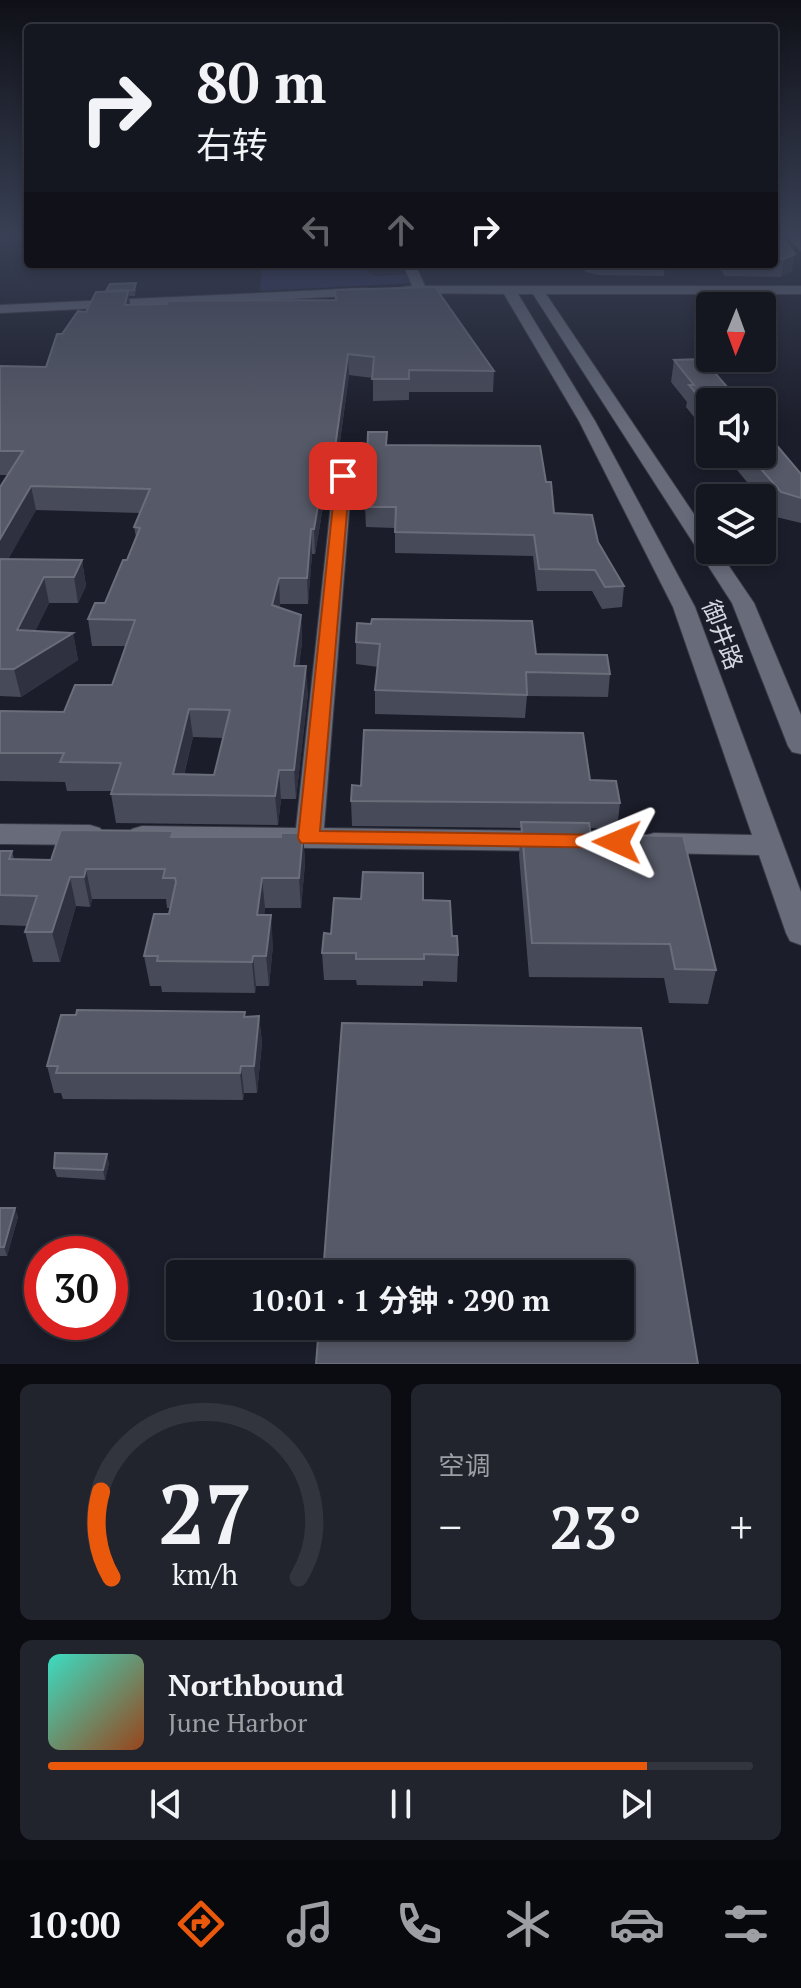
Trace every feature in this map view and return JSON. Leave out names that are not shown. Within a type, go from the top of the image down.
[{"type":"street","points":[[0,312],[217,301]]},
{"type":"street","points":[[0,312],[291,301]]},
{"type":"street","name":"御井路","points":[[515,301],[587,421],[684,607],[801,933]]},
{"type":"street","name":"御井路","points":[[544,301],[743,603],[801,746]]},
{"type":"street","points":[[309,838],[343,476]]},
{"type":"street","points":[[0,834],[580,842]]},
{"type":"street","points":[[628,843],[771,845]]},
{"type":"building","points":[[92,301],[126,301],[125,305],[167,304],[168,301],[445,301],[494,371],[409,370],[409,379],[372,379],[374,357],[348,354],[335,448],[327,454],[314,529],[311,529],[307,578],[279,578],[272,605],[301,615],[294,666],[306,666],[294,770],[279,770],[275,796],[111,794],[121,763],[60,762],[64,753],[0,753],[0,711],[64,712],[75,685],[112,685],[135,620],[88,619],[95,603],[105,603],[123,560],[127,560],[140,528],[134,527],[150,489],[31,486],[0,539],[0,487],[23,451],[0,451],[0,366],[46,367],[57,334],[62,334],[78,311],[86,312]],"holes":[[[189,709],[230,710],[214,775],[173,774]]]},
{"type":"building","points":[[696,359],[696,372],[714,372],[728,388],[696,388],[696,393],[689,385],[694,385],[674,360]]},
{"type":"building","points":[[368,432],[387,432],[386,445],[540,446],[546,482],[551,482],[554,513],[592,515],[598,542],[624,586],[605,587],[595,570],[539,569],[534,535],[395,532],[396,507],[365,507]]},
{"type":"building","points":[[776,445],[801,474],[801,498],[781,492],[760,468],[776,468]]},
{"type":"building","points":[[0,559],[82,560],[74,577],[44,577],[17,630],[73,633],[14,669],[0,669]]},
{"type":"building","points":[[372,619],[532,621],[536,654],[607,655],[610,674],[526,672],[527,695],[375,690],[380,644],[356,642],[357,623],[371,624]]},
{"type":"building","points":[[364,730],[583,733],[590,780],[616,781],[620,803],[351,801],[352,785],[361,786]]},
{"type":"building","points":[[521,822],[589,823],[591,835],[683,836],[716,970],[675,969],[670,944],[532,943]]},
{"type":"building","points":[[61,830],[173,831],[171,837],[281,837],[281,833],[303,833],[299,878],[262,878],[257,915],[271,915],[266,956],[253,956],[252,962],[157,961],[158,956],[144,956],[154,914],[169,914],[176,882],[175,878],[163,878],[165,869],[86,869],[84,877],[70,877],[52,932],[25,932],[37,896],[0,895],[0,851],[12,851],[9,859],[51,860]]},
{"type":"building","points":[[363,872],[423,873],[423,900],[450,901],[452,936],[457,936],[458,955],[424,954],[424,959],[356,959],[356,953],[322,953],[324,933],[331,934],[334,898],[361,899]]},
{"type":"building","points":[[77,1010],[245,1012],[244,1017],[259,1016],[254,1066],[241,1066],[240,1073],[56,1073],[58,1066],[47,1066],[61,1015],[76,1015]]},
{"type":"building","points":[[342,1023],[641,1028],[698,1364],[316,1364],[318,1340],[634,1340],[634,1260],[324,1260]]},
{"type":"building","points":[[55,1153],[107,1154],[103,1170],[54,1168]]},
{"type":"building","points":[[0,1208],[15,1208],[4,1247],[0,1247]]},
{"type":"route","points":[[343,476],[309,838],[617,842]]}]
